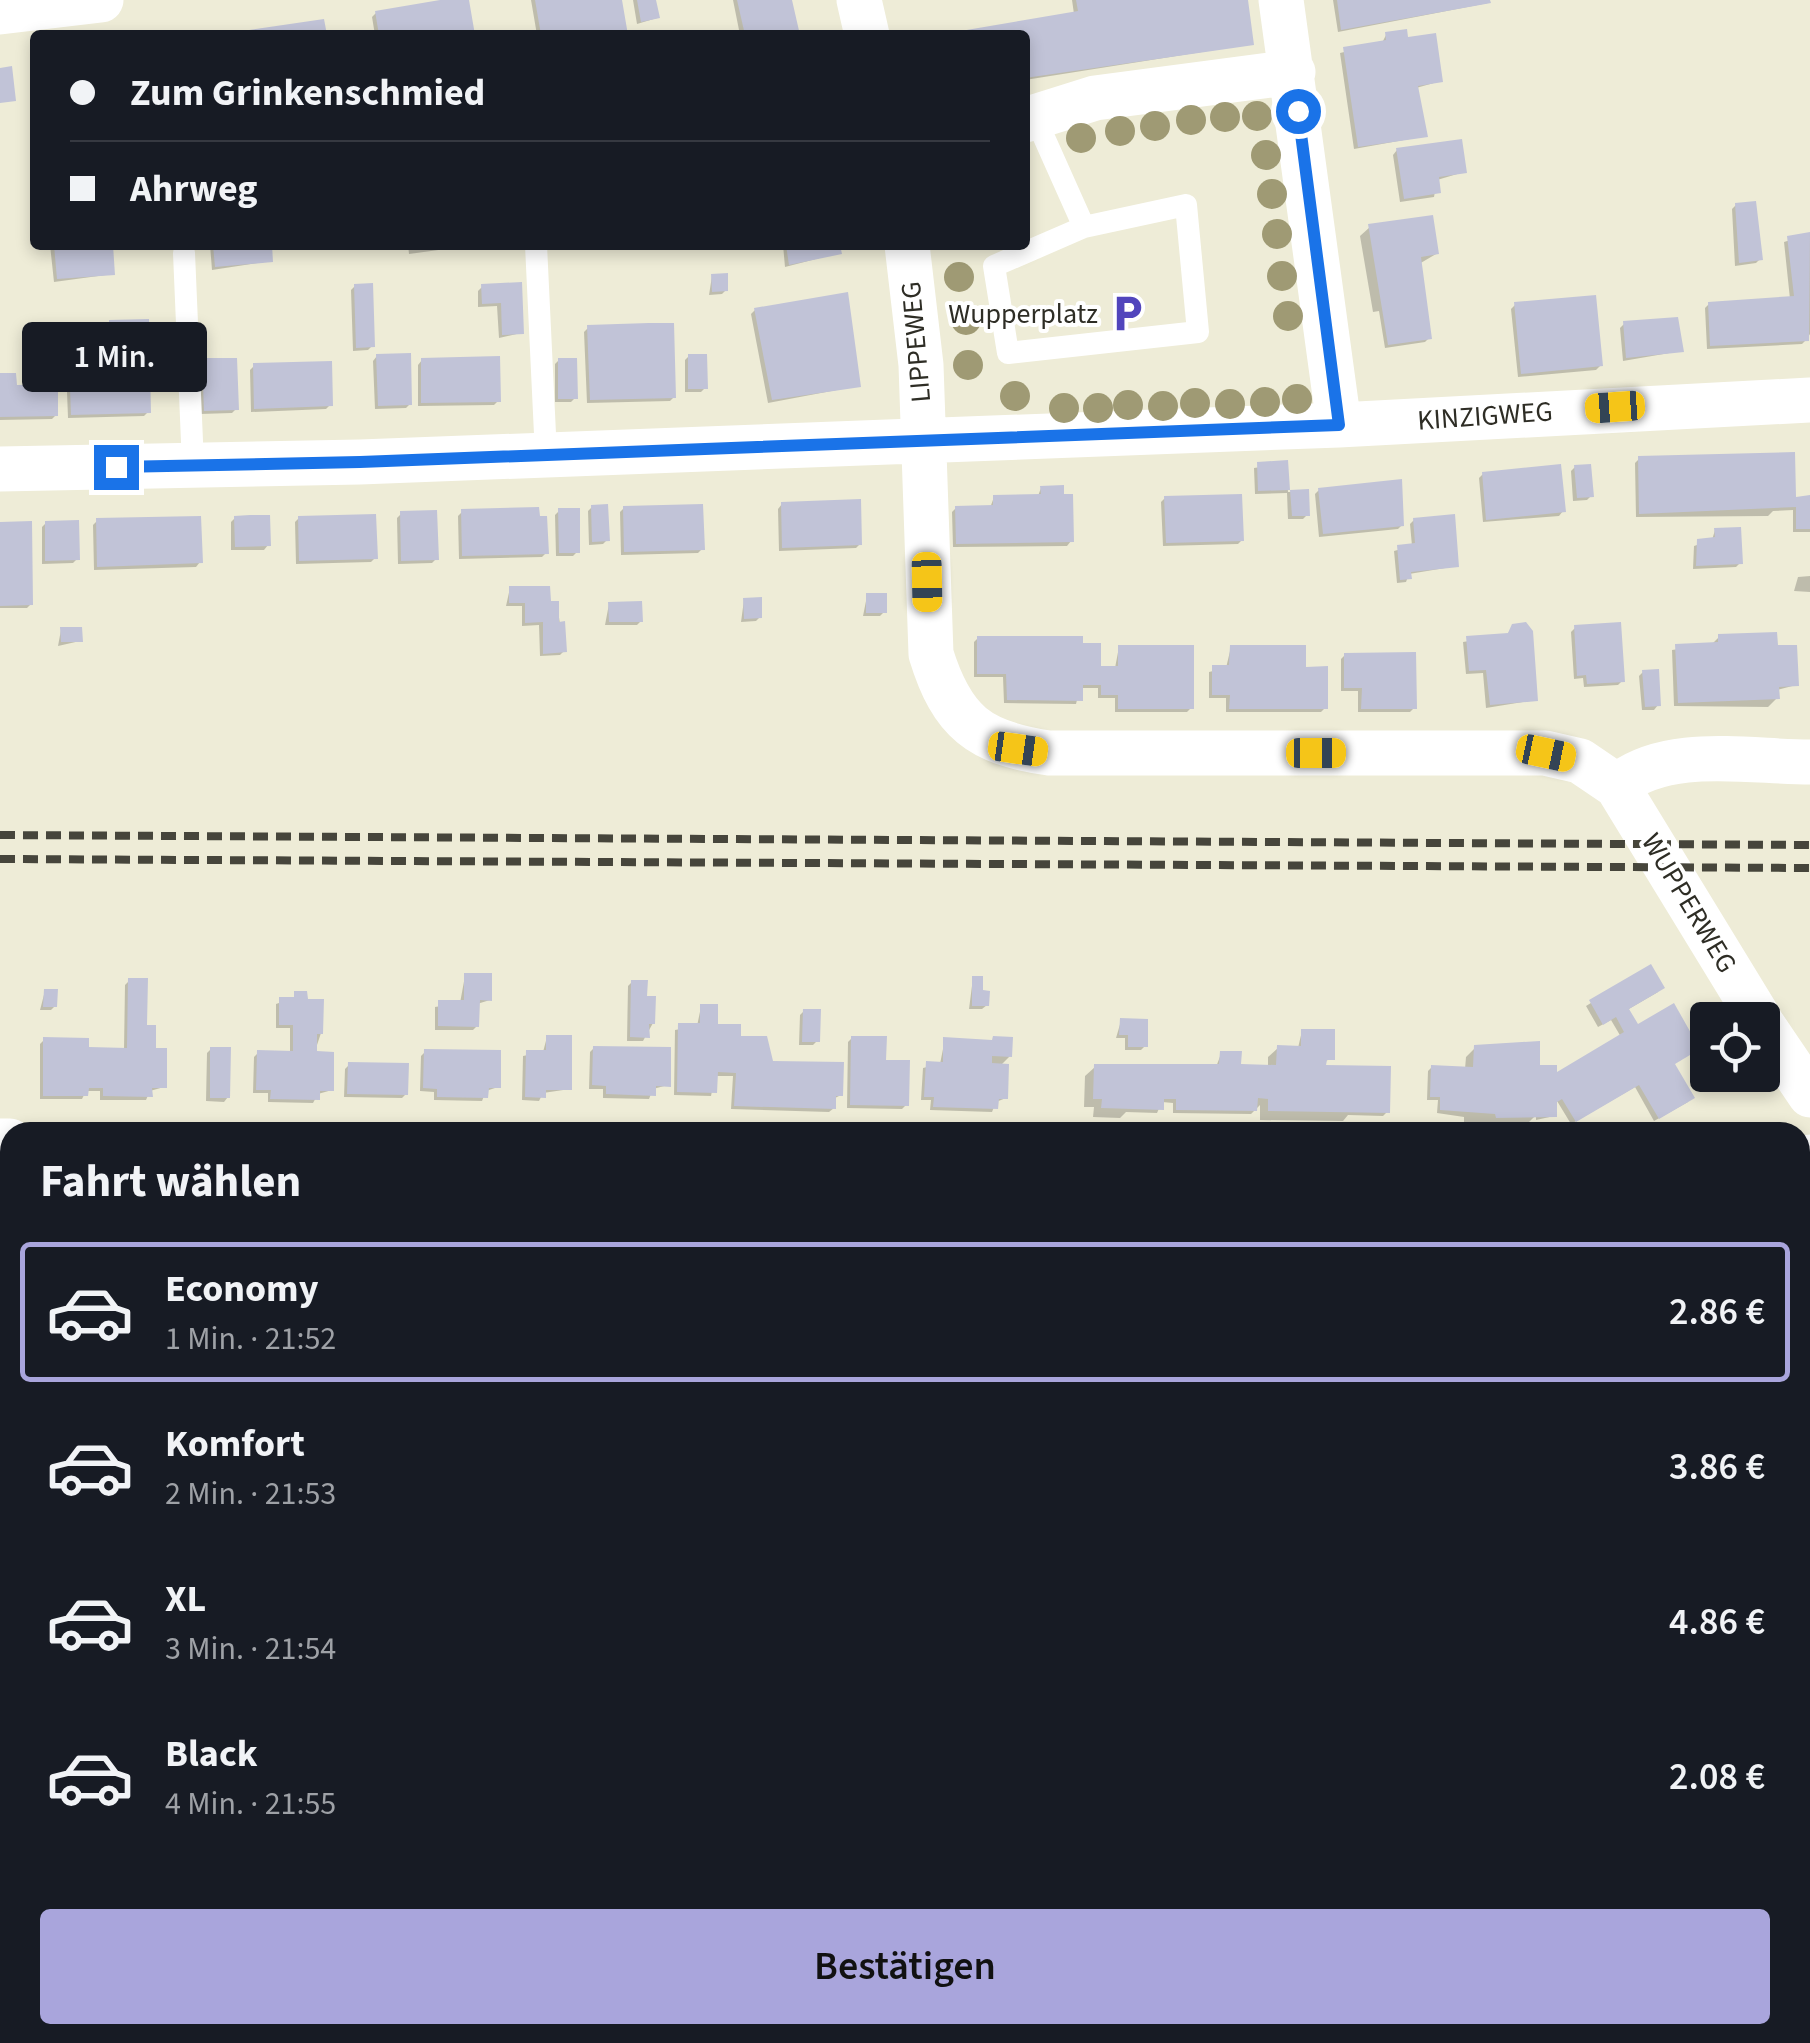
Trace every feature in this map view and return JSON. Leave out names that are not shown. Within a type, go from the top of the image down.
[{"type":"street","points":[[0,12],[101,0]]},
{"type":"street","points":[[859,0],[866,30]]},
{"type":"street","points":[[0,469],[546,455],[1339,425],[1282,0]]},
{"type":"street","points":[[1030,118],[1096,98],[1293,72]]},
{"type":"street","name":"LIPPEWEG","points":[[906,250],[924,440],[931,654],[942,690],[964,721],[989,740],[1049,753],[1546,753],[1580,761],[1617,786]]},
{"type":"street","name":"KINZIGWEG","points":[[1339,425],[1810,400]]},
{"type":"street","points":[[1617,786],[1636,771],[1662,762],[1810,762]]},
{"type":"street","name":"WUPPERWEG","points":[[1617,786],[1749,1002]]},
{"type":"street","name":"WUPPERWEG","points":[[1780,1050],[1810,1095]]},
{"type":"lane","points":[[1030,120],[1084,228]]},
{"type":"lane","points":[[1186,204],[1198,332],[1008,353],[994,266],[1084,228],[1186,204]]},
{"type":"lane","points":[[536,250],[546,455]]},
{"type":"lane","points":[[184,252],[193,465]]},
{"type":"building","points":[[440,0],[469,0],[474,30],[378,30],[375,11]]},
{"type":"building","points":[[535,0],[622,0],[627,30],[540,30]]},
{"type":"building","points":[[637,0],[656,0],[660,18],[641,22]]},
{"type":"building","points":[[737,0],[792,0],[799,30],[744,30]]},
{"type":"building","points":[[1076,0],[1248,0],[1254,45],[1030,77],[1030,30],[966,30],[1078,11]]},
{"type":"building","points":[[1337,0],[1490,0],[1491,3],[1341,30]]},
{"type":"building","points":[[324,19],[326,30],[249,30]]},
{"type":"building","points":[[1407,29],[1408,37],[1436,33],[1443,82],[1418,86],[1428,137],[1358,147],[1343,47],[1386,40],[1385,32]]},
{"type":"building","points":[[12,66],[16,101],[0,103],[0,68]]},
{"type":"building","points":[[1462,139],[1467,173],[1439,177],[1441,193],[1404,199],[1396,148]]},
{"type":"building","points":[[1756,201],[1763,260],[1739,263],[1735,203]]},
{"type":"building","points":[[1433,215],[1439,254],[1421,257],[1432,339],[1388,345],[1368,224]]},
{"type":"building","points":[[1810,232],[1809,341],[1710,346],[1708,302],[1794,296],[1787,236]]},
{"type":"building","points":[[54,250],[113,250],[115,275],[57,279]]},
{"type":"building","points":[[213,250],[272,250],[273,262],[215,267]]},
{"type":"building","points":[[787,250],[841,250],[842,254],[789,265]]},
{"type":"building","points":[[728,273],[728,291],[712,292],[711,274]]},
{"type":"building","points":[[522,282],[524,334],[502,335],[501,303],[482,304],[481,284]]},
{"type":"building","points":[[373,283],[375,347],[356,348],[354,284]]},
{"type":"building","points":[[848,292],[861,387],[772,400],[754,308]]},
{"type":"building","points":[[1596,295],[1603,366],[1521,374],[1514,302]]},
{"type":"building","points":[[1678,317],[1684,352],[1626,358],[1623,321]]},
{"type":"building","points":[[149,319],[151,413],[71,415],[68,333],[109,332],[109,320]]},
{"type":"building","points":[[674,323],[676,398],[590,400],[587,325]]},
{"type":"building","points":[[411,353],[412,405],[378,406],[376,354]]},
{"type":"building","points":[[688,354],[707,354],[708,389],[688,389]]},
{"type":"building","points":[[500,356],[501,402],[421,403],[421,358]]},
{"type":"building","points":[[202,358],[237,358],[239,410],[204,411]]},
{"type":"building","points":[[558,358],[577,358],[578,399],[558,399]]},
{"type":"building","points":[[332,361],[333,406],[254,409],[253,363]]},
{"type":"building","points":[[0,373],[16,373],[17,385],[58,384],[58,416],[0,417]]},
{"type":"building","points":[[1795,452],[1796,497],[1810,495],[1810,529],[1796,529],[1796,507],[1639,514],[1638,456]]},
{"type":"building","points":[[1288,460],[1290,490],[1258,491],[1257,462]]},
{"type":"building","points":[[1561,464],[1566,512],[1486,520],[1482,472]]},
{"type":"building","points":[[1591,464],[1594,497],[1577,498],[1574,465]]},
{"type":"building","points":[[1402,479],[1404,526],[1323,534],[1318,488]]},
{"type":"building","points":[[1064,485],[1064,494],[1073,494],[1074,542],[956,544],[955,506],[993,505],[993,495],[1041,494],[1040,486]]},
{"type":"building","points":[[1309,489],[1310,516],[1292,516],[1290,490]]},
{"type":"building","points":[[1242,494],[1244,541],[1166,543],[1164,496]]},
{"type":"building","points":[[861,499],[862,545],[782,548],[781,502]]},
{"type":"building","points":[[608,504],[610,541],[592,542],[591,505]]},
{"type":"building","points":[[703,504],[705,550],[624,552],[623,506]]},
{"type":"building","points":[[539,507],[540,516],[547,516],[549,554],[462,556],[461,509]]},
{"type":"building","points":[[558,508],[580,508],[580,553],[559,553]]},
{"type":"building","points":[[437,510],[439,560],[401,561],[400,511]]},
{"type":"building","points":[[376,514],[378,559],[299,561],[298,516]]},
{"type":"building","points":[[1455,514],[1459,567],[1411,572],[1412,579],[1400,580],[1397,545],[1415,543],[1413,518]]},
{"type":"building","points":[[270,515],[271,546],[235,547],[234,516]]},
{"type":"building","points":[[201,516],[203,563],[97,567],[96,518]]},
{"type":"building","points":[[79,520],[80,560],[45,561],[45,521]]},
{"type":"building","points":[[32,521],[33,605],[0,606],[0,522]]},
{"type":"building","points":[[1741,527],[1743,564],[1696,566],[1697,539],[1715,537],[1714,528]]},
{"type":"building","points":[[509,586],[550,586],[551,601],[559,601],[559,622],[565,621],[567,652],[543,654],[543,622],[525,623],[525,603],[509,603]]},
{"type":"building","points":[[866,593],[887,593],[887,613],[866,613]]},
{"type":"building","points":[[762,597],[762,618],[744,619],[743,598]]},
{"type":"building","points":[[642,601],[643,622],[609,622],[608,602]]},
{"type":"building","points":[[1526,622],[1533,631],[1538,701],[1490,705],[1486,670],[1469,671],[1466,636],[1508,633],[1512,624]]},
{"type":"building","points":[[1621,622],[1625,682],[1587,684],[1586,675],[1577,676],[1574,625]]},
{"type":"building","points":[[60,627],[82,627],[83,642],[61,642]]},
{"type":"building","points":[[1777,632],[1778,645],[1797,645],[1799,686],[1779,687],[1780,699],[1678,703],[1675,644],[1718,642],[1718,634]]},
{"type":"building","points":[[977,636],[1083,636],[1083,643],[1101,643],[1101,666],[1118,666],[1118,645],[1194,645],[1194,709],[1118,709],[1118,695],[1101,695],[1101,685],[1083,685],[1083,701],[1007,700],[1006,674],[977,674]]},
{"type":"building","points":[[1230,645],[1306,645],[1306,667],[1328,666],[1328,709],[1229,709],[1230,695],[1212,695],[1212,665],[1229,665]]},
{"type":"building","points":[[1416,652],[1417,709],[1361,709],[1362,688],[1344,688],[1344,653]]},
{"type":"building","points":[[1659,669],[1661,706],[1645,707],[1642,670]]},
{"type":"building","points":[[1651,964],[1665,988],[1629,1009],[1638,1024],[1674,1003],[1690,1031],[1690,1055],[1675,1064],[1695,1098],[1659,1119],[1639,1085],[1576,1122],[1562,1099],[1557,1102],[1557,1117],[1496,1118],[1495,1114],[1440,1110],[1440,1097],[1430,1097],[1431,1065],[1473,1067],[1474,1045],[1540,1041],[1540,1065],[1557,1065],[1557,1072],[1624,1032],[1616,1017],[1603,1025],[1589,1000]]},
{"type":"building","points":[[464,973],[492,973],[492,1001],[480,1000],[479,1027],[438,1026],[438,1000],[464,1000]]},
{"type":"building","points":[[972,976],[983,976],[983,990],[990,991],[989,1006],[972,1006]]},
{"type":"building","points":[[128,978],[148,978],[147,1025],[156,1025],[156,1048],[167,1048],[167,1088],[152,1088],[153,1097],[103,1096],[103,1088],[89,1088],[88,1096],[43,1096],[43,1037],[89,1038],[89,1047],[127,1048]]},
{"type":"building","points":[[631,980],[648,980],[647,996],[656,996],[650,1038],[630,1037]]},
{"type":"building","points":[[44,989],[58,989],[57,1007],[43,1007]]},
{"type":"building","points":[[294,991],[307,991],[308,999],[324,999],[323,1034],[317,1034],[317,1051],[334,1052],[334,1091],[320,1091],[320,1100],[270,1099],[271,1090],[256,1090],[257,1050],[293,1051],[293,1025],[279,1025],[279,997],[294,997]]},
{"type":"building","points":[[700,1004],[718,1004],[718,1024],[741,1024],[741,1036],[767,1036],[773,1061],[844,1062],[843,1096],[836,1096],[836,1109],[734,1106],[736,1073],[718,1072],[717,1093],[677,1092],[678,1023],[700,1023]]},
{"type":"building","points":[[803,1009],[821,1009],[820,1042],[802,1042]]},
{"type":"building","points":[[1120,1018],[1148,1019],[1148,1047],[1128,1047],[1128,1035],[1119,1035]]},
{"type":"building","points":[[1301,1029],[1335,1029],[1335,1060],[1327,1060],[1326,1065],[1391,1066],[1390,1113],[1268,1111],[1268,1099],[1258,1098],[1257,1111],[1176,1110],[1176,1099],[1164,1099],[1164,1110],[1101,1108],[1102,1099],[1093,1099],[1094,1064],[1219,1064],[1220,1051],[1242,1051],[1241,1064],[1276,1065],[1277,1045],[1301,1046]]},
{"type":"building","points":[[546,1035],[572,1035],[572,1090],[546,1090],[546,1098],[525,1097],[526,1050],[546,1050]]},
{"type":"building","points":[[851,1036],[887,1036],[886,1060],[910,1060],[909,1106],[850,1105]]},
{"type":"building","points":[[993,1036],[1013,1037],[1012,1057],[992,1056],[992,1063],[1009,1064],[1008,1099],[999,1099],[998,1109],[933,1107],[934,1097],[924,1097],[926,1061],[943,1062],[943,1037],[992,1040]]},
{"type":"building","points":[[593,1046],[671,1047],[671,1087],[656,1086],[656,1096],[606,1094],[606,1086],[592,1085]]},
{"type":"building","points":[[210,1047],[231,1047],[230,1098],[210,1098]]},
{"type":"building","points":[[424,1049],[501,1050],[501,1088],[489,1088],[488,1098],[437,1097],[437,1089],[423,1088]]},
{"type":"building","points":[[348,1062],[409,1063],[408,1095],[347,1094]]},
{"type":"railway","points":[[0,835],[1810,845]]},
{"type":"railway","points":[[0,859],[1810,868]]},
{"type":"place","name":"Wupperplatz","points":[[1128,314]]},
{"type":"route","points":[[116,467],[360,462],[1339,425],[1298,111]]}]
